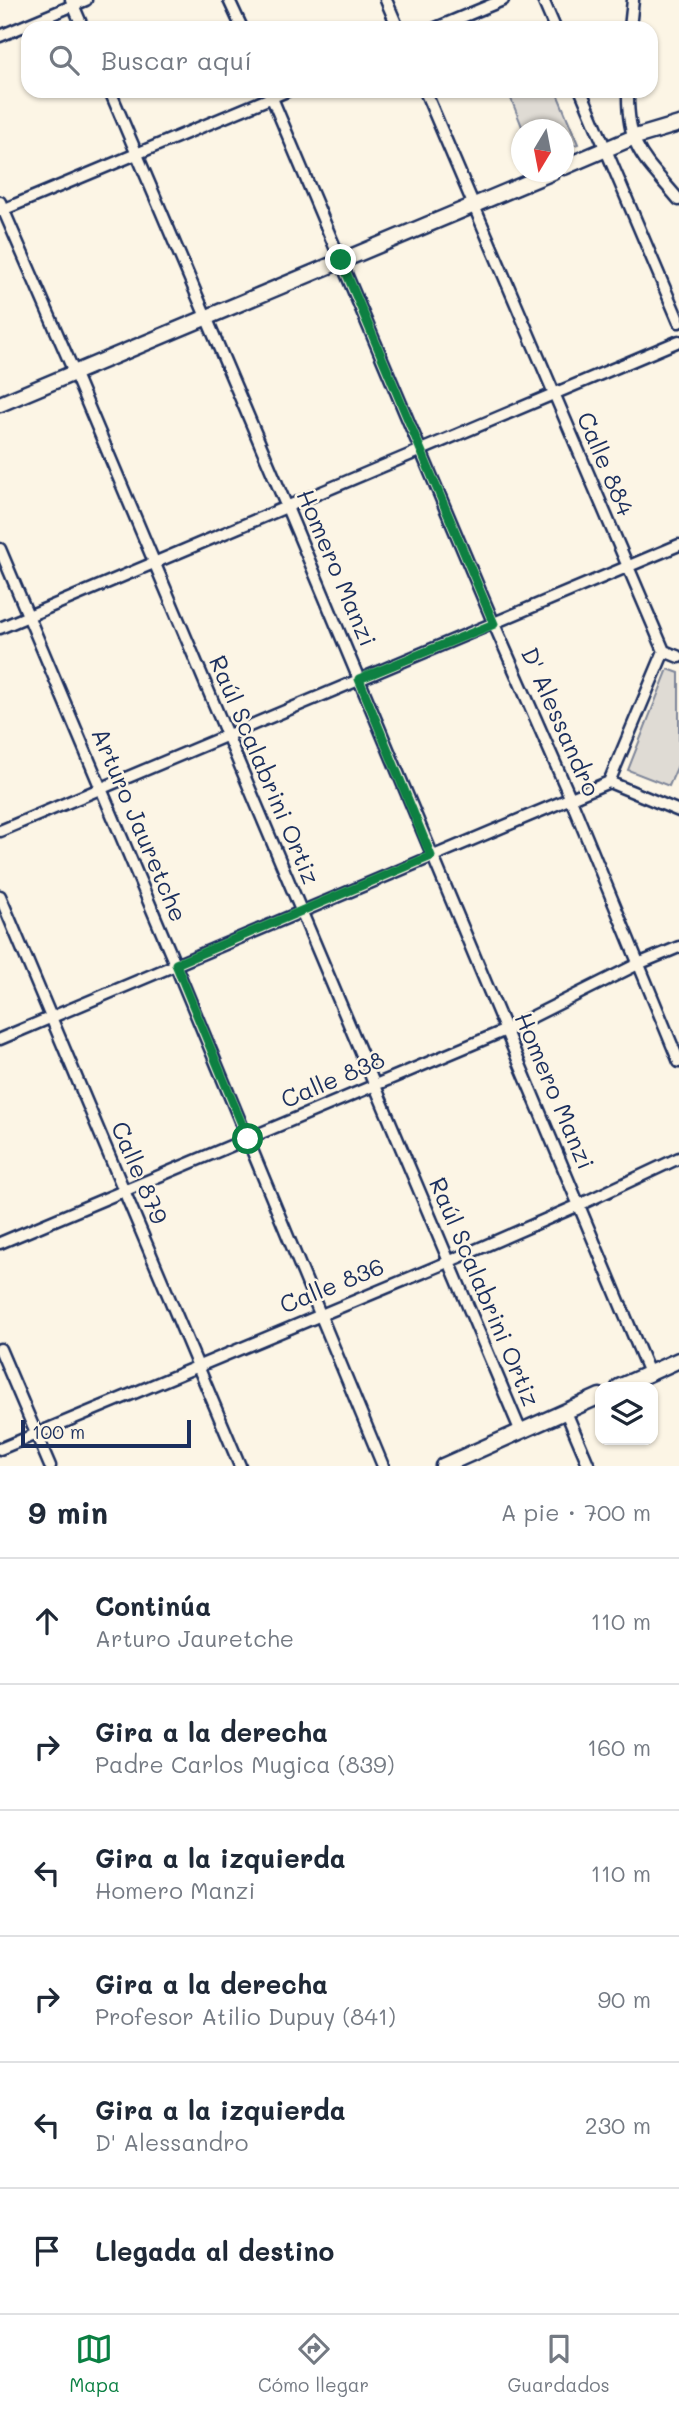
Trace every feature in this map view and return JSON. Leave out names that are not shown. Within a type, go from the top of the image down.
[{"type":"main road","points":[[574,163],[639,135],[679,124]]},
{"type":"main road","points":[[0,404],[528,182]]},
{"type":"main road","points":[[630,1382],[679,1360]]},
{"type":"main road","points":[[443,1466],[595,1398]]},
{"type":"street","points":[[33,21],[72,3],[86,0]]},
{"type":"street","points":[[229,0],[239,21]]},
{"type":"street","points":[[386,0],[395,21]]},
{"type":"street","points":[[453,21],[503,0]]},
{"type":"street","points":[[543,0],[552,21]]},
{"type":"street","points":[[631,21],[633,0]]},
{"type":"street","points":[[72,3],[80,21]]},
{"type":"street","points":[[0,36],[21,26]]},
{"type":"street","name":"Homero Manzi","points":[[113,98],[649,1373]]},
{"type":"street","points":[[1,207],[261,98]]},
{"type":"street","name":"D' Alessandro","points":[[272,98],[570,797],[679,1062]]},
{"type":"street","name":"Calle 884","points":[[428,98],[664,651]]},
{"type":"street","points":[[584,98],[679,322]]},
{"type":"street","points":[[628,98],[628,119],[639,135],[637,148],[679,200]]},
{"type":"street","name":"Raúl Scalabrini Ortiz","points":[[1,207],[74,372],[520,1432]]},
{"type":"street","points":[[0,628],[679,341]]},
{"type":"street","points":[[0,831],[679,545]]},
{"type":"street","name":"Arturo Jauretche","points":[[0,550],[176,964],[383,1466]]},
{"type":"street","points":[[609,782],[664,651],[679,657]]},
{"type":"street","points":[[0,1039],[609,782],[679,811]]},
{"type":"street","name":"Calle 879","points":[[0,896],[240,1466]]},
{"type":"street","name":"Calle 838","points":[[0,1243],[506,1030],[679,947]]},
{"type":"street","name":"Calle 836","points":[[0,1449],[447,1262],[679,1158]]},
{"type":"street","points":[[0,1349],[50,1466]]},
{"type":"street","points":[[566,1412],[589,1466]]},
{"type":"shaded area","points":[[511,98],[559,98],[568,119],[519,119]]},
{"type":"shaded area","points":[[668,669],[679,673],[679,763],[669,786],[628,770]]},
{"type":"route","points":[[248,1139],[176,964],[431,856],[359,679],[494,624],[341,260]]}]
